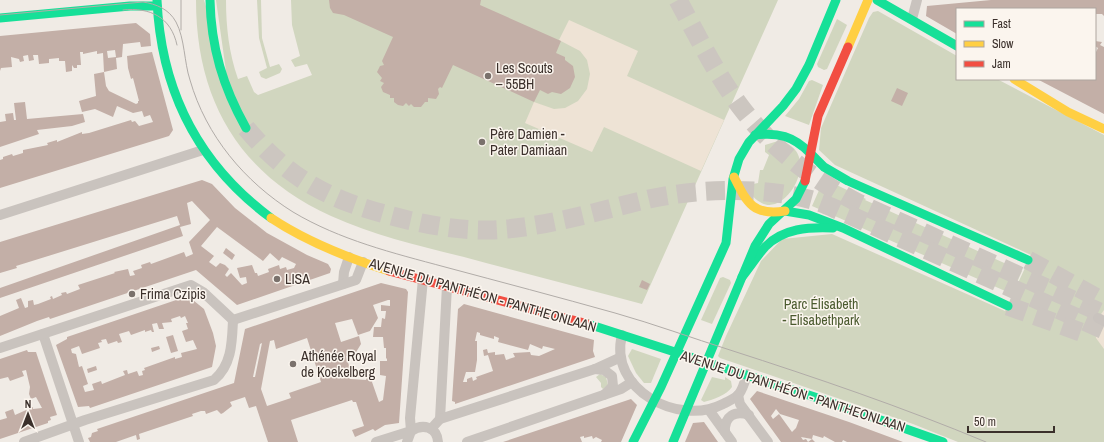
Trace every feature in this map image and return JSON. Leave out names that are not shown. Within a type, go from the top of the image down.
[{"type":"main road","points":[[210,0],[212,39],[215,58],[228,94],[246,128]]},
{"type":"main road","points":[[633,442],[652,400],[662,387],[726,243],[730,222],[734,177],[739,159],[755,135],[782,108],[796,90],[836,0]]},
{"type":"main road","points":[[673,442],[761,234],[769,224],[785,211],[796,199],[804,184],[818,116],[868,0]]},
{"type":"main road","points":[[877,0],[956,45]]},
{"type":"main road","points":[[0,18],[157,3]]},
{"type":"main road","name":"AVENUE DU PANTHÉON - PANTHEONLAAN","points":[[157,3],[163,52],[171,87],[182,117],[203,150],[238,190],[272,218],[324,247],[363,262],[565,317],[859,410],[943,442]]},
{"type":"main road","points":[[1016,80],[1068,112],[1104,129]]},
{"type":"main road","points":[[755,135],[777,133],[791,137],[824,167],[848,181],[1028,260]]},
{"type":"main road","points":[[734,177],[745,200],[754,208],[765,213],[785,211],[803,213],[853,232],[1008,306]]},
{"type":"main road","points":[[742,277],[769,244],[786,233],[809,228],[837,229],[853,232]]},
{"type":"street","points":[[912,19],[916,0]]},
{"type":"street","points":[[0,215],[203,150]]},
{"type":"street","points":[[343,284],[344,272],[349,257]]},
{"type":"street","points":[[233,320],[356,280],[363,262]]},
{"type":"street","points":[[407,442],[411,431],[410,418],[423,279]]},
{"type":"street","points":[[0,348],[191,285],[203,292],[233,320]]},
{"type":"street","points":[[440,419],[447,286]]},
{"type":"street","points":[[24,442],[214,380],[222,374],[227,365],[233,320]]},
{"type":"street","points":[[42,334],[79,442]]},
{"type":"street","points":[[622,335],[618,348],[619,358],[632,382],[652,400],[669,407],[686,411],[709,410],[738,395]]},
{"type":"street","points":[[431,429],[440,419],[595,369],[619,358]]},
{"type":"street","points":[[595,369],[604,370],[612,376],[613,386],[604,395]]},
{"type":"street","points":[[747,374],[738,395],[740,404],[768,442]]},
{"type":"street","points":[[467,442],[621,389],[632,382]]},
{"type":"street","points":[[709,410],[732,442]]},
{"type":"street","points":[[725,432],[724,425],[727,419],[733,414],[741,412],[749,415]]},
{"type":"street","points":[[376,442],[411,431],[421,426],[431,429],[437,435],[438,442]]},
{"type":"green space","points":[[196,0],[204,0],[227,78],[216,0],[226,0],[229,40],[232,59],[238,79],[247,76],[254,92],[258,95],[312,75],[307,64],[295,67],[291,60],[300,56],[292,25],[291,0],[778,0],[642,304],[413,244],[363,229],[331,216],[299,199],[271,179],[248,156],[229,130],[214,101],[204,70],[198,36]]},
{"type":"green space","points":[[257,0],[261,0],[262,38],[270,67],[279,64],[282,69],[280,73],[266,79],[261,77],[259,72],[267,68],[259,38]]},
{"type":"green space","name":"Parc Élisabeth - Elisabethpark","points":[[878,11],[956,55],[956,80],[999,80],[1104,135],[1104,442],[958,442],[913,424],[720,358],[718,356],[761,261],[782,239],[832,234],[1005,311],[1031,255],[835,165],[819,150],[821,128],[873,12]]},
{"type":"green space","points":[[837,19],[847,25],[827,69],[824,70],[818,67],[817,64]]},
{"type":"green space","points":[[812,80],[823,85],[809,125],[785,116],[799,99],[809,81]]},
{"type":"green space","points":[[778,141],[792,147],[799,156],[800,169],[797,181],[790,193],[781,201],[770,205],[755,199],[749,190],[748,185],[758,183],[760,170],[763,170],[769,155],[765,152],[765,145]]},
{"type":"green space","points":[[824,179],[866,199],[865,200],[1022,271],[1012,294],[812,206]]},
{"type":"green space","points":[[723,277],[730,280],[731,283],[712,324],[701,320],[720,278]]},
{"type":"green space","points":[[632,349],[661,359],[651,383],[644,383],[636,373],[628,356]]},
{"type":"green space","points":[[600,374],[606,377],[608,385],[603,389],[601,387],[601,383],[596,377]]},
{"type":"green space","points":[[712,377],[725,380],[725,377],[731,381],[732,387],[723,395],[704,402],[701,400]]},
{"type":"shaded area","points":[[569,20],[638,51],[627,76],[724,120],[701,171],[604,127],[592,152],[525,123],[534,102],[554,109],[565,108],[578,101],[587,89],[590,74],[587,60],[580,51],[559,40]]},
{"type":"shaded area","points":[[1104,310],[1104,349],[1096,338],[1095,329],[1097,320]]},
{"type":"building","points":[[329,0],[481,0],[480,5],[561,41],[556,53],[565,57],[565,60],[573,66],[575,77],[570,88],[561,94],[552,92],[548,94],[540,90],[534,102],[453,65],[442,88],[440,87],[438,89],[439,94],[436,99],[428,98],[428,102],[425,102],[421,107],[414,107],[411,104],[409,106],[406,103],[403,106],[398,105],[394,102],[394,98],[390,98],[390,95],[383,92],[381,87],[384,83],[380,81],[382,78],[377,72],[380,66],[384,65],[382,61],[393,37],[344,15],[333,13],[330,8]]},
{"type":"building","points":[[991,0],[1104,0],[1104,16],[1102,14],[1096,14],[1096,8],[956,8],[956,33],[926,16],[927,6]]},
{"type":"building","points":[[136,23],[150,34],[151,46],[141,47],[140,42],[123,44],[122,57],[116,58],[117,69],[104,72],[103,53],[97,54],[97,51],[83,54],[83,52],[80,52],[81,65],[77,65],[77,68],[74,68],[72,65],[72,71],[66,72],[65,61],[59,61],[59,58],[49,59],[49,63],[39,64],[38,55],[33,55],[34,60],[29,61],[28,55],[23,56],[24,61],[20,62],[19,59],[11,57],[12,67],[1,68],[0,71],[0,36]],"holes":[[[115,50],[116,57],[108,58],[107,51]]]},
{"type":"building","points":[[1096,41],[1102,42],[1100,45],[1104,47],[1104,114],[1039,80],[1096,80],[1096,52],[1098,48],[1096,47]]},
{"type":"building","points":[[152,52],[173,130],[169,136],[0,188],[0,160],[3,159],[3,157],[23,153],[23,150],[48,145],[47,143],[57,140],[57,142],[82,132],[82,134],[89,133],[131,120],[132,122],[135,121],[139,126],[153,122],[150,115],[144,117],[142,111],[133,113],[117,106],[113,117],[95,109],[82,112],[79,101],[96,96],[94,74],[104,72],[106,86],[109,91],[136,104],[138,103],[139,101],[133,78],[131,79],[128,68],[127,56]]},
{"type":"building","points":[[897,88],[908,93],[902,106],[891,101]]},
{"type":"building","points":[[25,102],[27,119],[83,114],[85,122],[72,126],[37,130],[39,134],[0,147],[0,122],[6,121],[5,114],[13,113],[14,120],[16,120],[14,103]]},
{"type":"building","points":[[202,180],[212,184],[235,208],[267,233],[307,255],[328,264],[331,269],[330,273],[237,305],[196,270],[50,319],[49,317],[37,321],[0,336],[0,316],[19,308],[16,300],[21,298],[25,308],[28,307],[28,301],[33,300],[34,305],[51,299],[50,297],[52,296],[53,299],[62,295],[61,293],[66,292],[67,294],[80,289],[78,285],[115,273],[114,272],[128,269],[130,276],[135,275],[133,271],[142,268],[141,265],[150,262],[151,264],[184,252],[186,257],[193,254],[189,242],[210,220],[192,201],[187,203],[191,224],[180,227],[183,236],[0,298],[0,288],[180,225],[177,216],[16,266],[17,268],[0,273],[0,242]],"holes":[[[217,227],[263,261],[270,253],[279,261],[282,257],[296,264],[294,268],[287,270],[286,267],[280,269],[279,265],[268,269],[269,272],[258,276],[252,265],[237,268],[240,278],[246,277],[247,283],[242,285],[231,273],[227,277],[225,275],[229,269],[225,265],[220,263],[216,267],[209,262],[214,256],[201,246]]]},
{"type":"building","points":[[226,248],[235,255],[232,260],[223,253]]},
{"type":"building","points":[[642,280],[650,284],[647,290],[639,287]]},
{"type":"building","name":"Athénée Royal de Koekelberg","points":[[381,283],[406,289],[408,292],[399,423],[385,425],[375,431],[373,429],[355,437],[352,430],[364,426],[356,402],[353,402],[352,400],[291,420],[298,442],[268,442],[256,406],[249,408],[245,397],[230,402],[232,406],[221,414],[217,410],[206,414],[205,411],[201,411],[192,414],[193,416],[139,434],[140,439],[137,440],[136,435],[116,442],[90,442],[88,438],[91,437],[92,433],[98,431],[97,429],[234,383],[245,329]],"holes":[[[390,300],[390,306],[381,305],[381,311],[386,311],[385,319],[382,318],[381,327],[374,327],[373,337],[383,337],[384,348],[386,348],[387,361],[380,361],[380,375],[386,376],[383,400],[379,402],[372,382],[374,378],[367,377],[366,380],[350,379],[348,373],[351,372],[346,356],[353,357],[361,344],[359,336],[341,342],[335,323],[352,319],[358,335],[370,331],[378,318],[373,305]],[[307,338],[321,382],[289,393],[291,398],[267,406],[261,389],[270,341],[274,340],[276,349]],[[262,343],[255,377],[253,377],[260,344]]]},
{"type":"building","points":[[188,296],[204,309],[216,346],[212,367],[90,408],[89,406],[78,407],[56,345],[67,339],[67,337]],"holes":[[[180,316],[181,318],[185,316],[188,323],[186,323],[188,329],[182,331],[186,342],[193,340],[197,349],[181,353],[182,357],[175,359],[175,357],[144,368],[145,370],[142,371],[143,375],[139,376],[137,371],[128,374],[127,370],[123,371],[125,375],[102,384],[101,381],[92,384],[94,390],[85,392],[83,386],[88,384],[82,366],[79,367],[76,354],[72,353],[71,349],[79,346],[82,354],[100,348],[98,343],[102,342],[101,340],[106,339],[108,344],[117,341],[118,343],[122,342],[119,334],[129,331],[131,335],[145,330],[145,332],[151,330],[154,332],[152,324],[157,323],[159,329],[164,329],[162,323],[172,322],[171,319]]]},
{"type":"building","points":[[464,304],[594,340],[593,351],[595,357],[455,404],[455,402],[452,401],[458,309]],"holes":[[[477,332],[480,333],[480,335],[494,339],[494,336],[499,338],[498,342],[528,350],[530,344],[542,349],[543,346],[555,349],[539,356],[531,355],[530,352],[513,353],[515,357],[506,360],[504,354],[495,355],[495,352],[488,353],[487,349],[483,350],[484,356],[488,355],[493,371],[476,377],[477,379],[473,381],[472,377],[467,379],[467,382],[463,382],[466,372],[475,372],[477,360],[477,341],[475,341]]]},
{"type":"building","points":[[173,335],[178,351],[171,353],[166,337]]},
{"type":"building","points":[[159,346],[160,349],[152,352],[151,348]]},
{"type":"building","points":[[27,350],[28,352],[36,352],[57,415],[50,417],[51,420],[48,421],[48,423],[0,439],[0,420],[7,418],[5,412],[13,409],[15,415],[33,407],[33,409],[42,408],[36,397],[31,399],[26,370],[22,371],[24,376],[10,381],[8,377],[0,379],[0,359]]},
{"type":"building","points":[[96,366],[97,370],[88,373],[87,369]]},
{"type":"building","points":[[757,391],[903,442],[847,442],[843,440],[842,442],[835,442],[824,436],[823,438],[813,435],[812,439],[801,437],[803,440],[806,439],[808,442],[781,442],[750,399]],"holes":[[[776,409],[780,414],[799,420],[796,428],[792,432],[779,414],[773,419],[771,416]]]},
{"type":"building","points":[[631,399],[637,405],[621,442],[601,442],[602,440],[596,437],[593,439],[592,436],[584,438],[584,436],[580,437],[582,442],[503,442]]},
{"type":"building","points":[[704,422],[718,442],[685,442],[693,423]]},
{"type":"building","points":[[812,439],[815,442],[808,442]]},
{"type":"tunnel","points":[[678,0],[716,70],[743,110],[755,125],[781,151],[810,174],[858,203],[1104,314]]},
{"type":"tunnel","points":[[246,128],[260,144],[288,169],[303,180],[336,197],[354,205],[403,219],[461,229],[491,230],[531,226],[649,199],[690,193],[734,190],[779,193],[799,197],[819,202],[852,216],[1104,330]]},
{"type":"tunnel","points":[[1028,260],[1101,300]]},
{"type":"tunnel","points":[[1008,306],[1089,335]]},
{"type":"tram line","points":[[181,0],[181,30]]},
{"type":"tram line","points":[[0,15],[143,2],[153,4],[166,10],[176,22],[181,36],[188,73],[197,101],[206,120],[230,156],[259,187],[275,200],[311,222],[348,238],[386,251],[659,326],[859,393],[986,442]]},
{"type":"tram line","points":[[123,10],[142,10],[158,16],[170,27],[177,45]]},
{"type":"traffic: fast","points":[[157,0],[160,33],[166,64],[176,94],[188,122],[204,149],[223,174],[245,197],[271,218]]},
{"type":"traffic: fast","points":[[210,0],[213,34],[220,66],[231,97],[246,128]]},
{"type":"traffic: fast","points":[[633,442],[661,387],[726,243],[733,179],[739,159],[749,142],[783,106],[796,89],[809,65],[836,0]]},
{"type":"traffic: fast","points":[[877,0],[956,45]]},
{"type":"traffic: fast","points":[[0,18],[130,6],[157,6]]},
{"type":"traffic: fast","points":[[755,135],[771,134],[785,136],[804,147],[810,153]]},
{"type":"traffic: fast","points":[[810,153],[824,167],[848,181],[1028,260]]},
{"type":"traffic: fast","points":[[673,442],[755,246],[769,224],[796,199],[805,181]]},
{"type":"traffic: fast","points":[[785,211],[809,215],[843,228],[1008,306]]},
{"type":"traffic: fast","points":[[742,277],[765,247],[780,236],[797,230],[833,228]]},
{"type":"traffic: fast","points":[[588,324],[824,400],[943,442]]},
{"type":"traffic: slow","points":[[848,47],[868,0]]},
{"type":"traffic: slow","points":[[1016,80],[1068,112],[1104,129]]},
{"type":"traffic: slow","points":[[734,177],[747,201],[752,206],[765,211],[785,211]]},
{"type":"traffic: slow","points":[[271,218],[299,235],[328,249],[389,271]]},
{"type":"traffic: jam","points":[[805,181],[818,116],[848,47]]},
{"type":"traffic: jam","points":[[389,271],[588,324]]},
{"type":"place","name":"Les Scouts – 55BH","points":[[488,76]]},
{"type":"place","name":"Père Damien - Pater Damiaan","points":[[482,142]]},
{"type":"place","name":"LISA","points":[[277,279]]},
{"type":"place","name":"Frima Czipis","points":[[132,294]]},
{"type":"place","name":"Athénée Royal de Koekelberg","points":[[293,364]]}]
